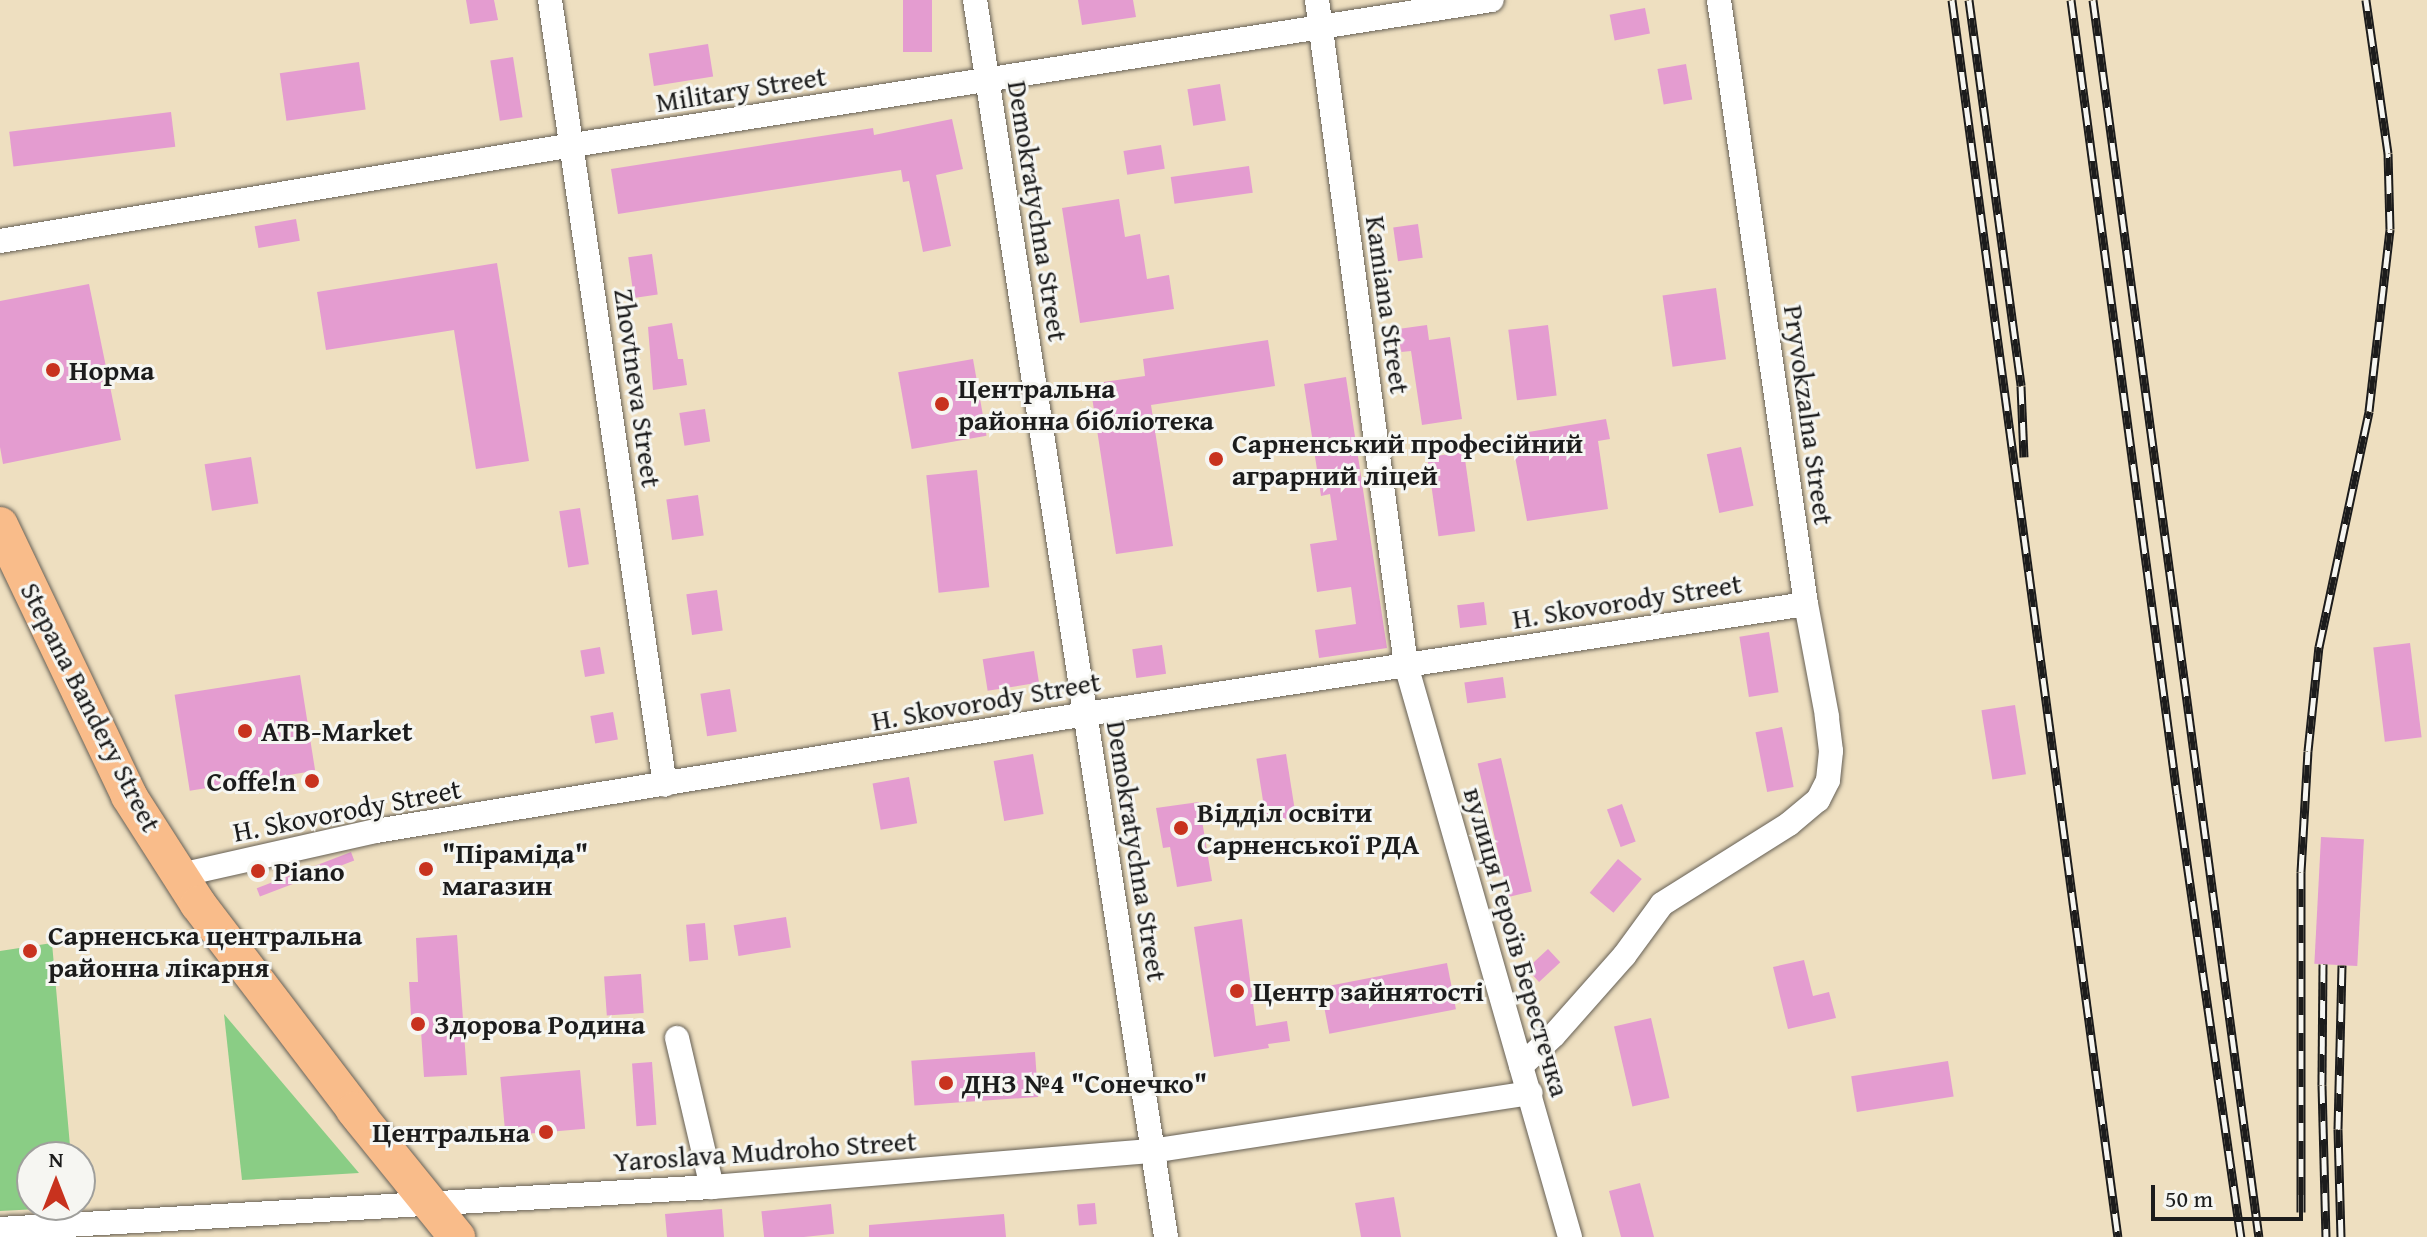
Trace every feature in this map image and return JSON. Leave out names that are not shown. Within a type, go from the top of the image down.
[{"type":"main road","name":"Stepana Bandery Street","points":[[0,525],[129,796],[198,904],[357,1114],[457,1237]]},
{"type":"street","name":"Zhovtneva Street","points":[[550,0],[665,785]]},
{"type":"street","name":"Demokratychna Street","points":[[975,0],[1166,1237]]},
{"type":"street","name":"Kamiana Street","points":[[1317,0],[1406,665]]},
{"type":"street","name":"Military Street","points":[[0,241],[573,145],[988,82],[1492,0]]},
{"type":"street","name":"Pryvokzalna Street","points":[[1521,1066],[1554,1035],[1624,956],[1662,904],[1789,824],[1818,800],[1828,780],[1831,751],[1806,604],[1719,0]]},
{"type":"street","name":"H. Skovorody Street","points":[[180,875],[372,832],[1086,714],[1806,604]]},
{"type":"street","name":"вулиця Героїв Берестечка","points":[[1406,665],[1570,1237]]},
{"type":"street","points":[[677,1038],[712,1187]]},
{"type":"street","name":"Yaroslava Mudroho Street","points":[[0,1229],[712,1187],[1151,1151],[1531,1093]]},
{"type":"green space","points":[[52,943],[70,1141],[16,1141],[16,1210],[0,1211],[0,951]]},
{"type":"green space","points":[[224,1014],[359,1173],[242,1180]]},
{"type":"building","points":[[466,0],[494,0],[498,20],[470,24]]},
{"type":"building","points":[[903,0],[932,0],[932,52],[903,52]]},
{"type":"building","points":[[1078,0],[1133,0],[1136,17],[1082,25]]},
{"type":"building","points":[[1645,8],[1650,34],[1615,40],[1610,15]]},
{"type":"building","points":[[708,44],[713,77],[654,86],[649,53]]},
{"type":"building","points":[[513,57],[523,117],[500,121],[490,61]]},
{"type":"building","points":[[359,62],[366,110],[286,121],[280,73]]},
{"type":"building","points":[[1686,64],[1692,99],[1664,104],[1657,69]]},
{"type":"building","points":[[1220,84],[1226,121],[1193,126],[1187,89]]},
{"type":"building","points":[[171,112],[175,147],[13,167],[9,132]]},
{"type":"building","points":[[952,119],[963,169],[936,175],[951,246],[923,252],[909,181],[903,182],[901,170],[618,214],[611,169],[873,128],[874,135]]},
{"type":"building","points":[[1161,145],[1165,169],[1127,175],[1123,151]]},
{"type":"building","points":[[1249,166],[1253,193],[1175,204],[1171,177]]},
{"type":"building","points":[[1119,199],[1125,237],[1140,234],[1147,279],[1169,275],[1174,309],[1080,323],[1062,208]]},
{"type":"building","points":[[296,219],[300,241],[258,248],[255,226]]},
{"type":"building","points":[[1418,224],[1423,258],[1398,261],[1393,227]]},
{"type":"building","points":[[652,254],[658,295],[634,298],[628,257]]},
{"type":"building","points":[[497,263],[529,461],[476,469],[454,330],[326,350],[317,292]]},
{"type":"building","name":"Норма","points":[[89,284],[121,440],[3,464],[0,447],[0,301]]},
{"type":"building","points":[[1716,288],[1726,359],[1673,367],[1663,296]]},
{"type":"building","points":[[672,323],[678,359],[683,359],[687,385],[653,390],[648,327]]},
{"type":"building","points":[[1427,325],[1429,340],[1450,337],[1462,419],[1422,425],[1411,351],[1401,352],[1398,329]]},
{"type":"building","points":[[1548,325],[1557,395],[1517,400],[1508,330]]},
{"type":"building","points":[[1268,340],[1275,386],[1151,405],[1173,546],[1116,554],[1090,384],[1145,376],[1143,359]]},
{"type":"building","name":"Центральна районна бібліотека","points":[[973,359],[987,436],[912,449],[898,372]]},
{"type":"building","points":[[1346,377],[1387,648],[1319,658],[1315,630],[1356,624],[1351,587],[1317,592],[1310,544],[1337,540],[1330,494],[1321,496],[1304,384]]},
{"type":"building","points":[[705,409],[710,442],[684,446],[679,413]]},
{"type":"building","points":[[1606,419],[1610,439],[1598,441],[1608,509],[1527,521],[1511,435]]},
{"type":"building","points":[[1741,447],[1753,506],[1719,513],[1707,454]]},
{"type":"building","points":[[1464,452],[1475,531],[1438,536],[1427,457]]},
{"type":"building","points":[[251,457],[258,503],[212,511],[205,464]]},
{"type":"building","points":[[977,470],[989,587],[939,593],[926,475]]},
{"type":"building","points":[[698,495],[704,536],[672,540],[666,499]]},
{"type":"building","points":[[580,508],[589,564],[568,568],[559,511]]},
{"type":"building","points":[[717,590],[723,631],[692,635],[686,594]]},
{"type":"building","points":[[1484,602],[1487,625],[1460,628],[1457,605]]},
{"type":"building","points":[[1769,632],[1779,692],[1749,697],[1739,637]]},
{"type":"building","points":[[2410,643],[2422,737],[2385,742],[2373,648]]},
{"type":"building","points":[[1162,645],[1166,674],[1136,678],[1132,649]]},
{"type":"building","points":[[600,647],[605,674],[585,677],[580,650]]},
{"type":"building","points":[[1034,651],[1039,683],[988,691],[983,659]]},
{"type":"building","name":"ATB-Market","points":[[300,675],[315,771],[190,791],[175,695]]},
{"type":"building","points":[[1503,677],[1506,698],[1467,703],[1464,682]]},
{"type":"building","points":[[730,689],[737,731],[707,736],[700,694]]},
{"type":"building","points":[[2015,705],[2026,774],[1992,779],[1981,710]]},
{"type":"building","points":[[613,712],[618,740],[595,744],[590,716]]},
{"type":"building","points":[[1782,727],[1794,787],[1767,792],[1755,732]]},
{"type":"building","points":[[1033,754],[1044,814],[1004,821],[994,761]]},
{"type":"building","points":[[1286,754],[1296,817],[1266,822],[1256,759]]},
{"type":"building","points":[[1501,758],[1532,891],[1508,897],[1478,763]]},
{"type":"building","points":[[909,777],[917,823],[881,830],[873,783]]},
{"type":"building","name":"Відділ освіти Сарненської РДА","points":[[1199,802],[1212,881],[1177,887],[1170,847],[1163,848],[1156,808]]},
{"type":"building","points":[[1622,804],[1636,842],[1621,847],[1607,809]]},
{"type":"building","points":[[2321,837],[2364,839],[2357,966],[2314,964]]},
{"type":"building","points":[[351,852],[354,860],[260,897],[257,888]]},
{"type":"building","points":[[1618,859],[1642,879],[1613,913],[1590,893]]},
{"type":"building","points":[[786,917],[791,948],[739,956],[734,925]]},
{"type":"building","name":"Центр зайнятості","points":[[1242,919],[1256,1026],[1287,1021],[1290,1041],[1268,1044],[1269,1048],[1214,1057],[1194,927]]},
{"type":"building","points":[[705,923],[708,960],[689,962],[686,925]]},
{"type":"building","points":[[457,935],[467,1075],[424,1077],[421,1031],[412,1032],[409,982],[418,982],[416,938]]},
{"type":"building","points":[[1548,949],[1560,962],[1539,982],[1527,969]]},
{"type":"building","points":[[1804,960],[1813,996],[1829,992],[1836,1018],[1788,1029],[1773,967]]},
{"type":"building","points":[[1447,963],[1456,1009],[1329,1034],[1320,988]]},
{"type":"building","points":[[641,974],[644,1013],[607,1015],[604,977]]},
{"type":"building","points":[[1651,1018],[1669,1098],[1632,1106],[1614,1027]]},
{"type":"building","points":[[1035,1052],[1038,1097],[914,1106],[911,1061]]},
{"type":"building","points":[[1948,1061],[1954,1097],[1857,1112],[1851,1076]]},
{"type":"building","points":[[652,1062],[656,1125],[636,1126],[632,1063]]},
{"type":"building","points":[[580,1070],[585,1129],[505,1136],[500,1077]]},
{"type":"building","points":[[1640,1183],[1654,1237],[1621,1237],[1609,1191]]},
{"type":"building","points":[[1394,1197],[1401,1237],[1361,1237],[1355,1203]]},
{"type":"building","points":[[1095,1203],[1097,1224],[1079,1225],[1077,1205]]},
{"type":"building","points":[[831,1204],[834,1234],[764,1237],[761,1211]]},
{"type":"building","points":[[722,1209],[724,1237],[667,1237],[665,1214]]},
{"type":"building","points":[[1004,1214],[1006,1237],[869,1237],[869,1225]]},
{"type":"railway","points":[[1952,0],[2118,1237]]},
{"type":"railway","points":[[1969,0],[2021,386],[2024,457]]},
{"type":"railway","points":[[2071,0],[2177,794],[2241,1237]]},
{"type":"railway","points":[[2093,0],[2259,1237]]},
{"type":"railway","points":[[2301,1212],[2301,872],[2308,751],[2319,647],[2369,411],[2390,229],[2388,153],[2366,0]]},
{"type":"railway","points":[[2323,964],[2326,1237]]},
{"type":"railway","points":[[2341,1237],[2338,1129],[2342,965]]},
{"type":"place","name":"Норма","points":[[53,370]]},
{"type":"place","name":"Центральна районна бібліотека","points":[[942,404]]},
{"type":"place","name":"Сарненський професійний аграрний ліцей","points":[[1216,459]]},
{"type":"place","name":"ATB-Market","points":[[245,731]]},
{"type":"place","name":"Coffe!n","points":[[312,781]]},
{"type":"place","name":"Відділ освіти Сарненської РДА","points":[[1181,828]]},
{"type":"place","name":"\"Піраміда\" магазин","points":[[426,869]]},
{"type":"place","name":"Piano","points":[[258,871]]},
{"type":"place","name":"Сарненська центральна районна лікарня","points":[[30,951]]},
{"type":"place","name":"Центр зайнятості","points":[[1237,991]]},
{"type":"place","name":"Здорова Родина","points":[[418,1024]]},
{"type":"place","name":"ДНЗ №4 \"Сонечко\"","points":[[946,1083]]},
{"type":"place","name":"Центральна","points":[[546,1132]]}]
